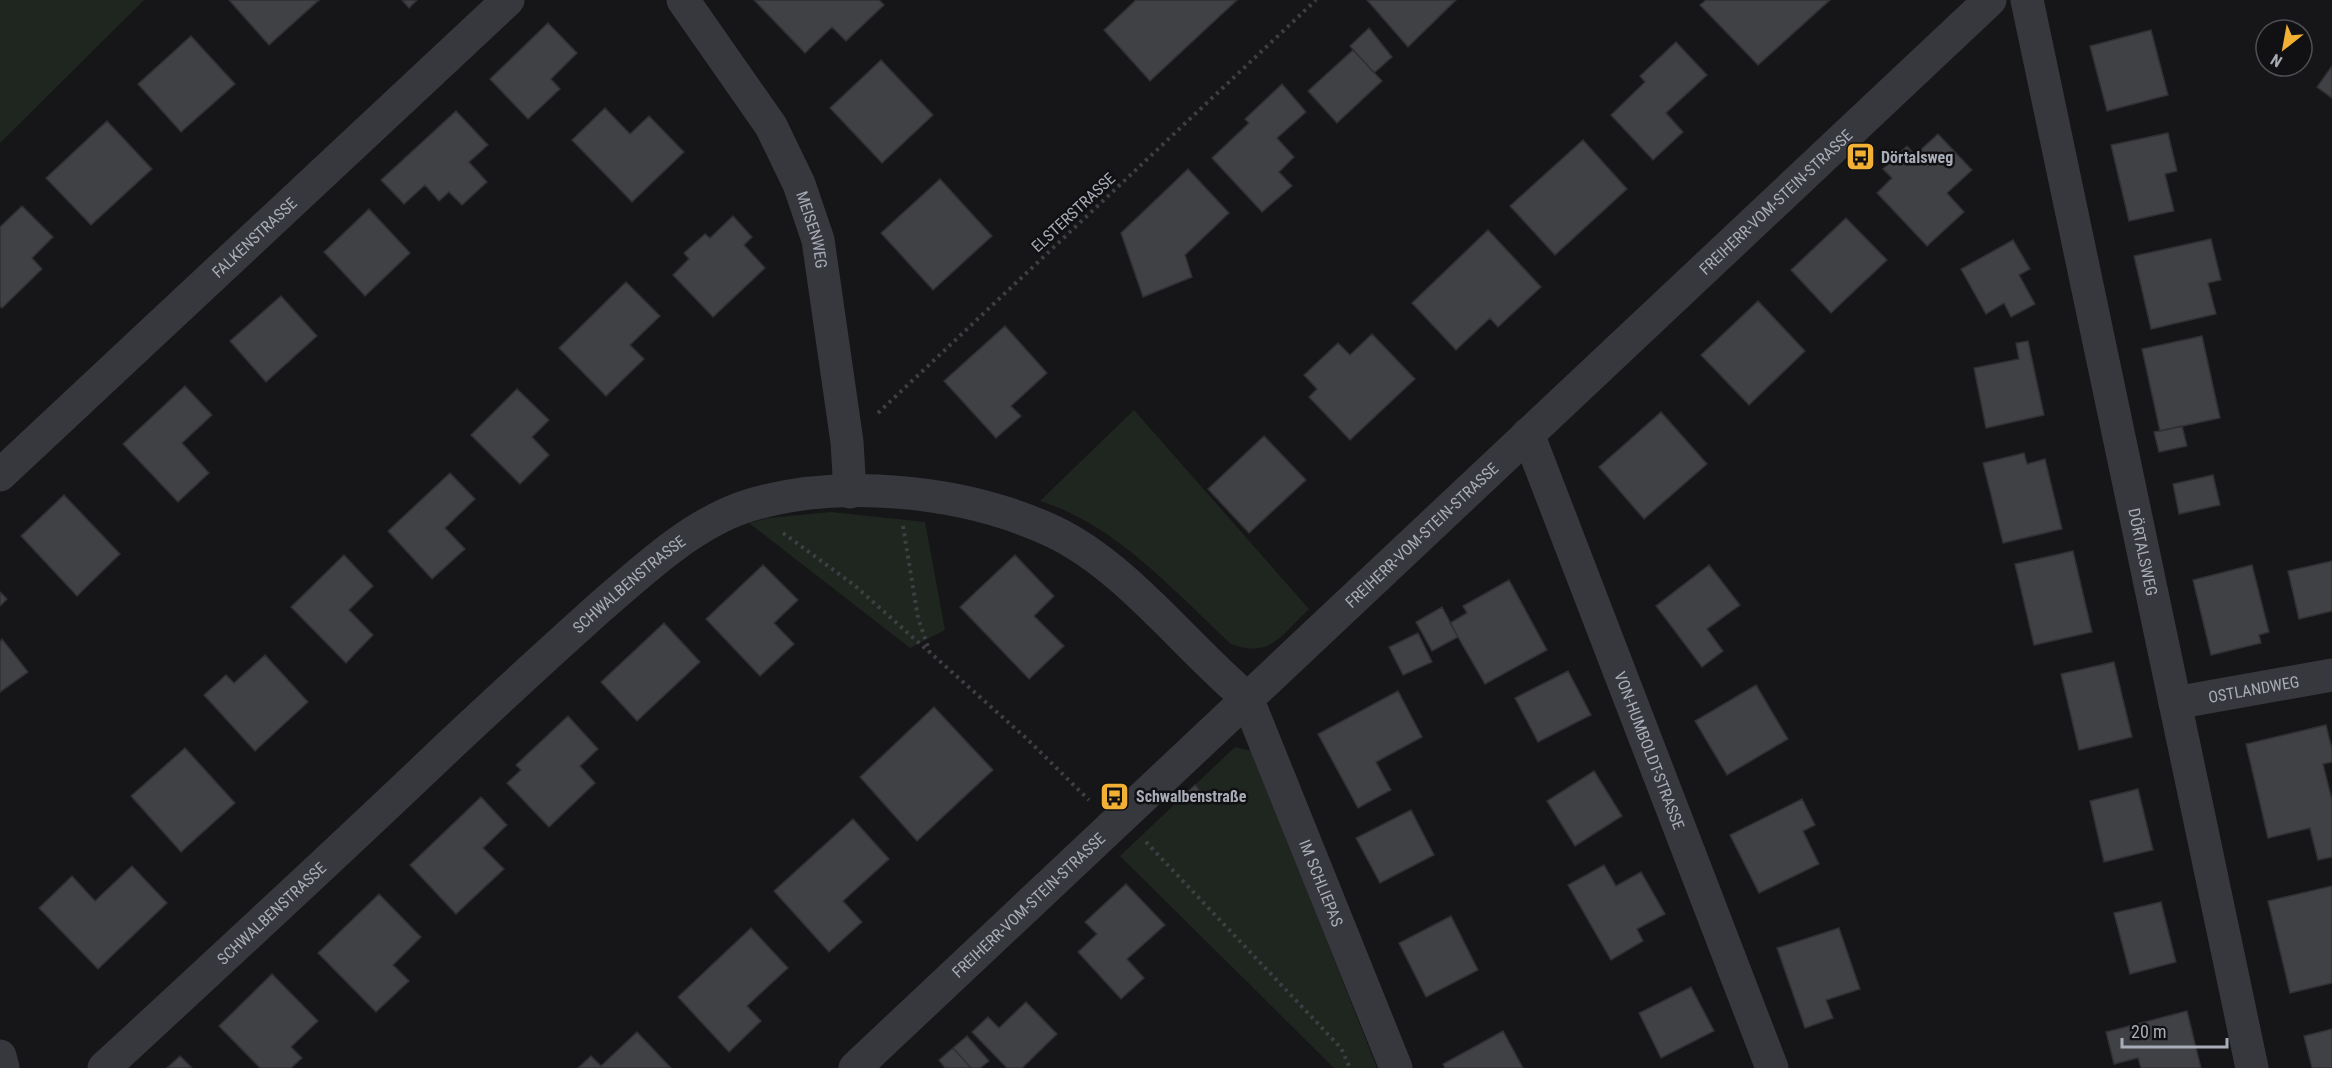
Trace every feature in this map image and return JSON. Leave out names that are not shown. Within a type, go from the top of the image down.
[{"type":"street","name":"FALKENSTRASSE","points":[[0,475],[508,0]]},
{"type":"street","name":"MEISENWEG","points":[[683,0],[771,126],[799,184],[818,240],[847,442],[850,492]]},
{"type":"street","name":"FREIHERR-VOM-STEIN-STRASSE","points":[[855,1068],[1990,0]]},
{"type":"street","name":"DÖRTALSWEG","points":[[2027,0],[2252,1068]]},
{"type":"street","name":"VON-HUMBOLDT-STRASSE","points":[[1528,434],[1772,1068]]},
{"type":"street","name":"SCHWALBENSTRASSE","points":[[104,1068],[293,894],[528,671],[650,564],[684,538],[742,508],[812,491],[893,493],[953,500],[1011,514],[1055,532],[1113,570],[1213,669],[1247,698]]},
{"type":"street","name":"OSTLANDWEG","points":[[2175,703],[2332,675]]},
{"type":"street","name":"IM SCHLIEPAS","points":[[1247,698],[1396,1068]]},
{"type":"street","points":[[0,1056],[3,1068]]},
{"type":"path","name":"ELSTERSTRASSE","points":[[847,442],[1316,0]]},
{"type":"path","points":[[893,493],[903,522],[918,618],[930,654]]},
{"type":"path","points":[[742,508],[791,537],[854,585],[1026,738],[1095,806],[1140,836],[1333,1039],[1341,1048],[1350,1068]]},
{"type":"shaded area","points":[[0,0],[144,0],[0,143]]},
{"type":"shaded area","points":[[1134,410],[1309,609],[1274,642],[1256,649],[1231,644],[1165,581],[1119,543],[1068,512],[1040,501]]},
{"type":"shaded area","points":[[831,512],[925,522],[945,630],[910,648],[749,523],[768,518]]},
{"type":"shaded area","points":[[1235,747],[1252,751],[1377,1068],[1334,1068],[1120,856]]},
{"type":"building","points":[[229,0],[319,0],[269,45]]},
{"type":"building","points":[[402,0],[417,0],[409,8]]},
{"type":"building","points":[[754,0],[879,0],[884,5],[846,41],[832,27],[805,53]]},
{"type":"building","points":[[1136,0],[1237,0],[1150,81],[1104,30]]},
{"type":"building","points":[[1367,0],[1456,0],[1408,47]]},
{"type":"building","points":[[1706,0],[1830,0],[1758,65],[1700,5]]},
{"type":"building","points":[[548,23],[577,53],[551,79],[560,89],[528,119],[490,79]]},
{"type":"building","points":[[1369,28],[1392,57],[1374,73],[1350,46]]},
{"type":"building","points":[[2151,30],[2168,95],[2107,111],[2090,46]]},
{"type":"building","points":[[191,36],[235,84],[181,132],[138,84]]},
{"type":"building","points":[[1676,42],[1707,75],[1666,113],[1683,132],[1653,160],[1611,115],[1645,82],[1640,76]]},
{"type":"building","points":[[1353,50],[1382,81],[1337,123],[1308,91]]},
{"type":"building","points":[[881,60],[933,115],[882,163],[830,108]]},
{"type":"building","points":[[2332,66],[2332,98],[2317,87]]},
{"type":"building","points":[[1282,84],[1306,112],[1277,138],[1294,157],[1279,172],[1292,186],[1262,212],[1212,158],[1249,123],[1245,119]]},
{"type":"building","points":[[605,108],[630,134],[649,116],[684,152],[632,202],[572,140]]},
{"type":"building","points":[[456,111],[488,145],[469,162],[487,182],[462,205],[449,192],[439,201],[425,185],[404,204],[381,180]]},
{"type":"building","points":[[107,121],[152,169],[91,225],[46,178]]},
{"type":"building","points":[[2168,133],[2177,171],[2165,174],[2174,211],[2129,221],[2111,145]]},
{"type":"building","points":[[1938,134],[1972,170],[1947,193],[1964,212],[1927,246],[1877,193],[1892,178],[1883,169],[1907,146],[1915,155]]},
{"type":"building","points":[[1583,140],[1627,189],[1555,255],[1510,206]]},
{"type":"building","points":[[1188,169],[1229,213],[1185,255],[1192,277],[1143,297],[1121,233]]},
{"type":"building","points":[[940,179],[992,236],[933,290],[881,233]]},
{"type":"building","points":[[22,206],[53,237],[32,258],[42,269],[2,308],[0,306],[0,227]]},
{"type":"building","points":[[369,209],[410,253],[365,296],[324,252]]},
{"type":"building","points":[[733,216],[752,237],[744,245],[765,268],[713,317],[673,275],[689,259],[684,253],[705,234],[710,238]]},
{"type":"building","points":[[1846,218],[1887,260],[1831,313],[1791,270]]},
{"type":"building","points":[[1488,230],[1541,287],[1498,327],[1490,318],[1456,350],[1412,303]]},
{"type":"building","points":[[2211,239],[2221,280],[2208,283],[2216,314],[2151,329],[2134,256]]},
{"type":"building","points":[[2013,240],[2030,269],[2019,275],[2035,304],[2011,317],[2004,303],[1986,314],[1961,269]]},
{"type":"building","points":[[626,282],[660,316],[630,345],[644,359],[606,396],[559,348]]},
{"type":"building","points":[[281,296],[317,336],[266,382],[230,341]]},
{"type":"building","points":[[1758,301],[1805,351],[1749,405],[1701,355]]},
{"type":"building","points":[[1005,326],[1047,373],[1011,406],[1021,416],[996,438],[944,381]]},
{"type":"building","points":[[1372,334],[1415,379],[1350,440],[1309,397],[1317,389],[1304,375],[1338,343],[1350,355]]},
{"type":"building","points":[[2202,336],[2220,418],[2160,431],[2142,349]]},
{"type":"building","points":[[2028,341],[2044,415],[1986,428],[1974,368],[2019,359],[2016,343]]},
{"type":"building","points":[[185,386],[212,415],[182,443],[209,473],[178,502],[123,444]]},
{"type":"building","points":[[517,389],[549,420],[532,437],[549,455],[520,484],[471,435]]},
{"type":"building","points":[[1661,412],[1707,464],[1644,519],[1599,467]]},
{"type":"building","points":[[2182,426],[2187,446],[2159,452],[2154,432]]},
{"type":"building","points":[[1264,436],[1306,480],[1249,533],[1208,489]]},
{"type":"building","points":[[2024,453],[2027,464],[2045,459],[2062,529],[2003,543],[1983,463]]},
{"type":"building","points":[[450,473],[475,499],[445,528],[465,549],[432,579],[388,531]]},
{"type":"building","points":[[2213,475],[2220,505],[2179,514],[2173,484]]},
{"type":"building","points":[[64,495],[120,554],[77,596],[21,536]]},
{"type":"building","points":[[2073,551],[2092,632],[2034,645],[2015,564]]},
{"type":"building","points":[[344,555],[373,586],[349,610],[373,635],[346,663],[291,607]]},
{"type":"building","points":[[1015,555],[1054,596],[1034,616],[1064,646],[1029,679],[960,607]]},
{"type":"building","points":[[2332,561],[2332,611],[2299,619],[2288,571]]},
{"type":"building","points":[[763,565],[798,600],[774,623],[794,644],[760,676],[706,619]]},
{"type":"building","points":[[1709,565],[1740,605],[1707,629],[1723,651],[1702,667],[1656,606]]},
{"type":"building","points":[[2252,565],[2269,632],[2259,635],[2261,643],[2211,655],[2193,580]]},
{"type":"building","points":[[1509,580],[1547,650],[1485,684],[1450,623],[1467,613],[1463,606]]},
{"type":"building","points":[[0,592],[7,599],[0,606]]},
{"type":"building","points":[[1442,607],[1458,637],[1432,651],[1416,622]]},
{"type":"building","points":[[664,623],[700,662],[637,721],[601,682]]},
{"type":"building","points":[[1418,633],[1432,662],[1403,675],[1389,647]]},
{"type":"building","points":[[2,639],[28,672],[0,692],[0,642]]},
{"type":"building","points":[[265,655],[308,702],[255,751],[204,695],[226,675],[234,683]]},
{"type":"building","points":[[2114,662],[2132,737],[2079,750],[2061,674]]},
{"type":"building","points":[[1568,671],[1591,715],[1538,742],[1515,698]]},
{"type":"building","points":[[1756,685],[1788,739],[1727,775],[1695,721]]},
{"type":"building","points":[[1398,691],[1422,737],[1376,762],[1391,790],[1358,808],[1318,734]]},
{"type":"building","points":[[934,707],[993,770],[917,841],[860,777]]},
{"type":"building","points":[[568,716],[598,749],[580,766],[595,783],[549,827],[507,783],[521,770],[516,765]]},
{"type":"building","points":[[2326,725],[2332,749],[2332,762],[2323,764],[2332,800],[2332,857],[2318,860],[2310,828],[2268,838],[2246,744]]},
{"type":"building","points":[[185,748],[235,803],[181,852],[131,796]]},
{"type":"building","points":[[1594,771],[1622,816],[1575,846],[1547,801]]},
{"type":"building","points":[[1118,783],[1122,786],[1116,792],[1113,788]]},
{"type":"building","points":[[1195,785],[1201,792],[1189,803],[1183,796]]},
{"type":"building","points":[[2138,789],[2153,850],[2104,862],[2090,801]]},
{"type":"building","points":[[481,797],[507,825],[483,848],[504,869],[456,914],[410,865]]},
{"type":"building","points":[[1802,799],[1815,825],[1803,831],[1819,864],[1759,893],[1730,835]]},
{"type":"building","points":[[1411,810],[1434,855],[1380,883],[1356,838]]},
{"type":"building","points":[[853,819],[889,859],[843,901],[862,922],[829,952],[774,891]]},
{"type":"building","points":[[1604,865],[1616,886],[1641,872],[1665,914],[1637,929],[1643,941],[1611,960],[1568,885]]},
{"type":"building","points":[[132,866],[167,903],[98,969],[39,908],[72,876],[95,901]]},
{"type":"building","points":[[1126,884],[1165,925],[1127,959],[1144,978],[1121,999],[1078,952],[1097,934],[1085,922]]},
{"type":"building","points":[[2332,886],[2332,983],[2290,993],[2268,901]]},
{"type":"building","points":[[379,894],[421,937],[393,965],[409,981],[376,1012],[318,953]]},
{"type":"building","points":[[2161,902],[2176,962],[2130,974],[2114,913]]},
{"type":"building","points":[[1451,916],[1478,970],[1426,997],[1399,943]]},
{"type":"building","points":[[751,928],[788,968],[747,1006],[761,1021],[729,1052],[678,997]]},
{"type":"building","points":[[1839,928],[1860,989],[1826,1000],[1833,1018],[1805,1028],[1777,948]]},
{"type":"building","points":[[272,974],[318,1021],[291,1047],[302,1058],[291,1068],[260,1068],[219,1026]]},
{"type":"building","points":[[1691,987],[1714,1031],[1661,1058],[1639,1013]]},
{"type":"building","points":[[1026,1002],[1057,1034],[1022,1068],[1007,1068],[972,1032],[988,1017],[999,1028]]},
{"type":"building","points":[[2187,1011],[2201,1068],[2141,1068],[2138,1058],[2114,1064],[2106,1032]]},
{"type":"building","points":[[2332,1029],[2332,1068],[2312,1068],[2304,1036]]},
{"type":"building","points":[[1503,1031],[1523,1068],[1445,1068],[1443,1064]]},
{"type":"building","points":[[637,1032],[671,1068],[578,1068],[591,1056],[601,1066]]},
{"type":"building","points":[[967,1036],[989,1061],[980,1068],[971,1068],[953,1048]]},
{"type":"building","points":[[953,1048],[971,1068],[945,1068],[939,1060]]},
{"type":"building","points":[[180,1056],[192,1068],[167,1068]]},
{"type":"place","name":"Dörtalsweg","points":[[1860,157]]},
{"type":"place","name":"Schwalbenstraße","points":[[1115,796]]}]
